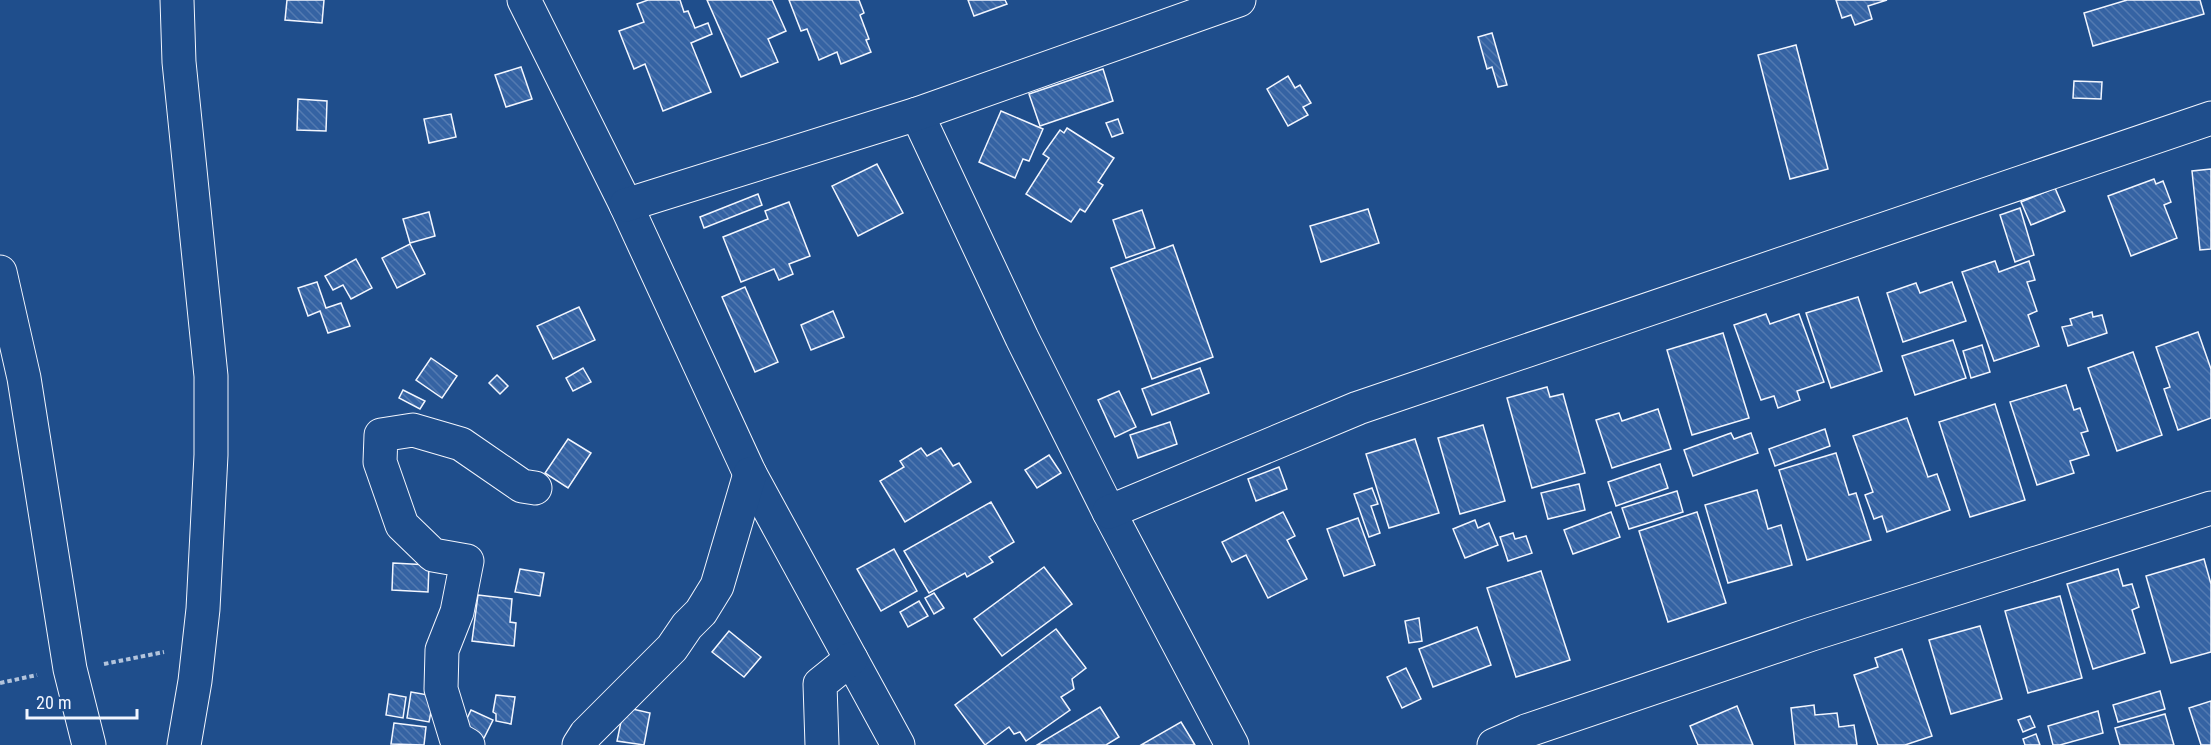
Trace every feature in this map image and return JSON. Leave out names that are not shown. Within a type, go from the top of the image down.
[{"type":"street","points":[[177,0],[179,62],[211,376],[211,455],[203,609],[195,681],[184,745]]},
{"type":"street","points":[[524,0],[626,205],[750,474],[898,745]]},
{"type":"street","points":[[626,205],[917,114],[1239,0]]},
{"type":"street","points":[[917,114],[1022,338],[1109,512],[1232,745]]},
{"type":"street","points":[[1109,512],[1358,408],[2211,118]]},
{"type":"street","points":[[0,272],[24,378],[70,669],[89,745]]},
{"type":"street","points":[[468,745],[456,738],[441,689],[442,650],[458,612],[467,561],[433,555],[402,525],[380,462],[381,435],[413,430],[461,444],[522,486],[535,488]]},
{"type":"street","points":[[579,745],[586,734],[672,648],[687,626],[701,612],[717,586],[750,474]]},
{"type":"street","points":[[1494,745],[1526,731],[1812,634],[2211,508]]},
{"type":"street","points":[[822,745],[820,684],[851,659]]},
{"type":"path","points":[[70,669],[153,656]]},
{"type":"building","points":[[287,0],[324,0],[322,23],[285,20]]},
{"type":"building","points":[[648,0],[680,0],[684,12],[688,11],[695,28],[708,23],[712,34],[691,43],[711,92],[663,111],[645,64],[634,69],[619,31],[644,22],[637,4]]},
{"type":"building","points":[[707,0],[772,0],[786,31],[768,39],[778,62],[741,77]]},
{"type":"building","points":[[789,0],[859,0],[864,13],[860,15],[871,52],[841,64],[837,52],[819,60],[807,29],[801,31]]},
{"type":"building","points":[[968,0],[1005,0],[1007,4],[974,16]]},
{"type":"building","points":[[1836,0],[1887,0],[1868,6],[1872,19],[1855,25],[1851,15],[1842,18]]},
{"type":"building","points":[[2127,0],[2200,0],[2204,14],[2093,46],[2084,13]]},
{"type":"building","points":[[1492,33],[1507,85],[1498,87],[1492,67],[1487,69],[1478,37]]},
{"type":"building","points":[[1796,45],[1828,169],[1790,179],[1758,55]]},
{"type":"building","points":[[521,67],[532,99],[506,107],[495,75]]},
{"type":"building","points":[[1103,69],[1113,101],[1040,126],[1029,94]]},
{"type":"building","points":[[1288,76],[1295,88],[1300,85],[1311,103],[1303,107],[1308,115],[1288,126],[1267,89]]},
{"type":"building","points":[[2074,81],[2102,82],[2101,99],[2073,98]]},
{"type":"building","points":[[298,99],[327,101],[326,131],[297,130]]},
{"type":"building","points":[[1001,111],[1043,129],[1029,161],[1023,159],[1015,178],[979,162]]},
{"type":"building","points":[[451,114],[456,137],[429,143],[424,119]]},
{"type":"building","points":[[1118,119],[1123,133],[1112,137],[1106,123]]},
{"type":"building","points":[[1067,128],[1114,158],[1098,182],[1103,185],[1085,212],[1080,209],[1071,222],[1026,194],[1049,158],[1043,154],[1060,130],[1064,133]]},
{"type":"building","points":[[877,164],[903,213],[858,236],[832,186]]},
{"type":"building","points":[[2211,169],[2211,249],[2200,250],[2192,171]]},
{"type":"building","points":[[2154,179],[2156,184],[2163,181],[2171,202],[2164,205],[2177,238],[2131,256],[2108,196]]},
{"type":"building","points":[[2055,188],[2065,211],[2031,225],[2021,202]]},
{"type":"building","points":[[758,194],[762,205],[704,228],[700,217]]},
{"type":"building","points":[[789,202],[810,256],[789,264],[793,274],[779,280],[774,269],[741,282],[723,237],[768,219],[765,211]]},
{"type":"building","points":[[2020,208],[2034,255],[2015,262],[2000,215]]},
{"type":"building","points":[[1368,209],[1379,243],[1321,262],[1310,226]]},
{"type":"building","points":[[1142,210],[1155,248],[1126,258],[1113,220]]},
{"type":"building","points":[[429,212],[435,236],[410,243],[403,219]]},
{"type":"building","points":[[410,244],[425,274],[397,288],[382,258]]},
{"type":"building","points":[[1173,245],[1213,357],[1152,379],[1111,268]]},
{"type":"building","points":[[356,259],[372,288],[351,299],[343,285],[333,290],[325,276]]},
{"type":"building","points":[[1995,261],[1999,272],[2029,261],[2035,280],[2027,282],[2037,311],[2028,315],[2039,346],[1994,361],[1962,272]]},
{"type":"building","points":[[317,282],[326,308],[341,303],[350,326],[328,333],[320,311],[308,316],[298,288]]},
{"type":"building","points":[[1952,282],[1966,321],[1903,342],[1887,293],[1916,283],[1920,293]]},
{"type":"building","points":[[745,287],[778,362],[755,372],[722,297]]},
{"type":"building","points":[[1858,297],[1882,371],[1831,388],[1806,313]]},
{"type":"building","points":[[579,307],[595,340],[553,359],[537,326]]},
{"type":"building","points":[[833,311],[844,337],[811,350],[801,325]]},
{"type":"building","points":[[2092,312],[2093,317],[2102,315],[2107,333],[2068,346],[2062,327],[2072,325],[2070,319]]},
{"type":"building","points":[[1766,314],[1770,324],[1799,314],[1824,382],[1797,391],[1800,400],[1778,408],[1774,396],[1761,400],[1734,325]]},
{"type":"building","points":[[2198,332],[2211,369],[2211,418],[2178,430],[2164,389],[2170,387],[2156,347]]},
{"type":"building","points":[[1723,333],[1749,418],[1692,435],[1667,350]]},
{"type":"building","points":[[1953,340],[1966,378],[1915,395],[1902,356]]},
{"type":"building","points":[[1982,345],[1990,372],[1971,378],[1963,351]]},
{"type":"building","points":[[2133,352],[2162,435],[2117,451],[2088,368]]},
{"type":"building","points":[[431,358],[457,376],[442,398],[416,380]]},
{"type":"building","points":[[583,368],[591,382],[573,391],[566,378]]},
{"type":"building","points":[[1200,368],[1209,393],[1152,415],[1142,389]]},
{"type":"building","points":[[497,375],[508,386],[500,394],[489,383]]},
{"type":"building","points":[[2066,385],[2074,410],[2080,408],[2088,431],[2081,433],[2089,455],[2070,461],[2074,473],[2037,485],[2010,402]]},
{"type":"building","points":[[1547,387],[1550,397],[1563,394],[1585,473],[1532,488],[1507,398]]},
{"type":"building","points":[[403,390],[425,401],[420,409],[399,398]]},
{"type":"building","points":[[1119,391],[1136,427],[1115,437],[1098,400]]},
{"type":"building","points":[[1995,404],[2025,500],[1970,517],[1939,422]]},
{"type":"building","points":[[1658,409],[1671,449],[1612,468],[1596,420],[1619,413],[1622,421]]},
{"type":"building","points":[[1907,418],[1928,477],[1937,474],[1950,510],[1887,532],[1882,516],[1874,519],[1865,495],[1873,492],[1853,436]]},
{"type":"building","points":[[1170,422],[1177,444],[1138,458],[1130,435]]},
{"type":"building","points":[[1483,425],[1505,501],[1460,514],[1438,438]]},
{"type":"building","points":[[1825,429],[1830,446],[1775,466],[1769,449]]},
{"type":"building","points":[[1731,433],[1734,439],[1751,433],[1758,453],[1693,476],[1684,450]]},
{"type":"building","points":[[568,439],[591,453],[568,488],[545,473]]},
{"type":"building","points":[[1415,439],[1439,513],[1389,528],[1366,454]]},
{"type":"building","points":[[921,448],[927,456],[941,448],[953,466],[959,463],[971,482],[905,522],[880,481],[904,467],[900,461]]},
{"type":"building","points":[[1836,453],[1849,495],[1856,493],[1871,540],[1807,560],[1779,470]]},
{"type":"building","points":[[1049,455],[1061,473],[1037,488],[1025,470]]},
{"type":"building","points":[[1660,464],[1668,488],[1616,506],[1608,482]]},
{"type":"building","points":[[1279,467],[1287,489],[1256,501],[1248,479]]},
{"type":"building","points":[[1579,484],[1585,510],[1548,519],[1541,493]]},
{"type":"building","points":[[1372,488],[1378,504],[1371,506],[1380,533],[1369,537],[1354,494]]},
{"type":"building","points":[[1757,490],[1768,529],[1781,525],[1792,565],[1728,583],[1705,505]]},
{"type":"building","points":[[1677,491],[1683,512],[1629,529],[1622,508]]},
{"type":"building","points":[[991,502],[1014,542],[989,557],[993,562],[967,577],[965,573],[929,593],[904,551]]},
{"type":"building","points":[[1283,512],[1295,536],[1287,540],[1307,579],[1268,598],[1246,555],[1232,562],[1222,542]]},
{"type":"building","points":[[1611,512],[1620,537],[1573,554],[1564,530]]},
{"type":"building","points":[[1697,512],[1726,603],[1668,622],[1639,531]]},
{"type":"building","points":[[1358,518],[1375,565],[1344,576],[1327,529]]},
{"type":"building","points":[[1475,520],[1478,528],[1489,523],[1498,545],[1465,558],[1453,529]]},
{"type":"building","points":[[1513,533],[1515,539],[1526,536],[1532,553],[1508,561],[1500,537]]},
{"type":"building","points":[[894,549],[917,591],[881,611],[857,569]]},
{"type":"building","points":[[2204,559],[2211,584],[2211,652],[2171,663],[2146,576]]},
{"type":"building","points":[[393,563],[429,565],[428,592],[392,590]]},
{"type":"building","points":[[1044,567],[1072,604],[1002,656],[974,619]]},
{"type":"building","points":[[520,569],[544,573],[540,596],[515,592]]},
{"type":"building","points":[[2118,569],[2123,586],[2132,584],[2139,607],[2132,610],[2145,653],[2093,669],[2067,584]]},
{"type":"building","points":[[1541,571],[1570,660],[1516,677],[1487,588]]},
{"type":"building","points":[[934,593],[944,608],[934,614],[925,598]]},
{"type":"building","points":[[478,595],[512,599],[510,622],[516,623],[514,646],[472,641]]},
{"type":"building","points":[[2060,596],[2082,678],[2028,693],[2005,611]]},
{"type":"building","points":[[919,601],[928,616],[908,627],[900,612]]},
{"type":"building","points":[[1419,618],[1422,641],[1409,643],[1405,621]]},
{"type":"building","points":[[1980,626],[2002,699],[1951,714],[1929,640]]},
{"type":"building","points":[[1477,627],[1491,665],[1433,687],[1419,649]]},
{"type":"building","points":[[1056,629],[1086,668],[1072,679],[1074,689],[1061,697],[1070,710],[1026,741],[1020,732],[1014,734],[1009,727],[985,745],[955,705]]},
{"type":"building","points":[[729,631],[761,657],[744,677],[712,652]]},
{"type":"building","points":[[1902,649],[1932,736],[1905,745],[1878,745],[1854,675],[1878,667],[1875,658]]},
{"type":"building","points":[[1406,668],[1421,699],[1402,708],[1387,677]]},
{"type":"building","points":[[2160,691],[2165,709],[2118,722],[2113,705]]},
{"type":"building","points":[[411,692],[434,696],[429,722],[407,718]]},
{"type":"building","points":[[389,694],[406,697],[403,718],[386,715]]},
{"type":"building","points":[[496,695],[515,697],[511,724],[496,721],[496,714],[493,712]]},
{"type":"building","points":[[2211,701],[2211,745],[2201,745],[2189,708]]},
{"type":"building","points":[[1814,705],[1815,715],[1837,713],[1839,727],[1854,725],[1857,745],[1795,745],[1791,708]]},
{"type":"building","points":[[1737,706],[1753,745],[1698,745],[1690,726]]},
{"type":"building","points":[[624,707],[650,713],[644,745],[617,741]]},
{"type":"building","points":[[1100,707],[1119,737],[1106,745],[1037,745]]},
{"type":"building","points":[[471,710],[493,720],[484,738],[463,727]]},
{"type":"building","points":[[2098,711],[2103,733],[2053,745],[2048,726]]},
{"type":"building","points":[[2165,714],[2174,745],[2120,745],[2115,728]]},
{"type":"building","points":[[2030,716],[2035,727],[2023,732],[2018,720]]},
{"type":"building","points":[[1181,722],[1195,745],[1141,745]]},
{"type":"building","points":[[394,723],[426,727],[424,745],[391,744]]},
{"type":"building","points":[[2036,734],[2040,745],[2025,745],[2023,739]]}]
